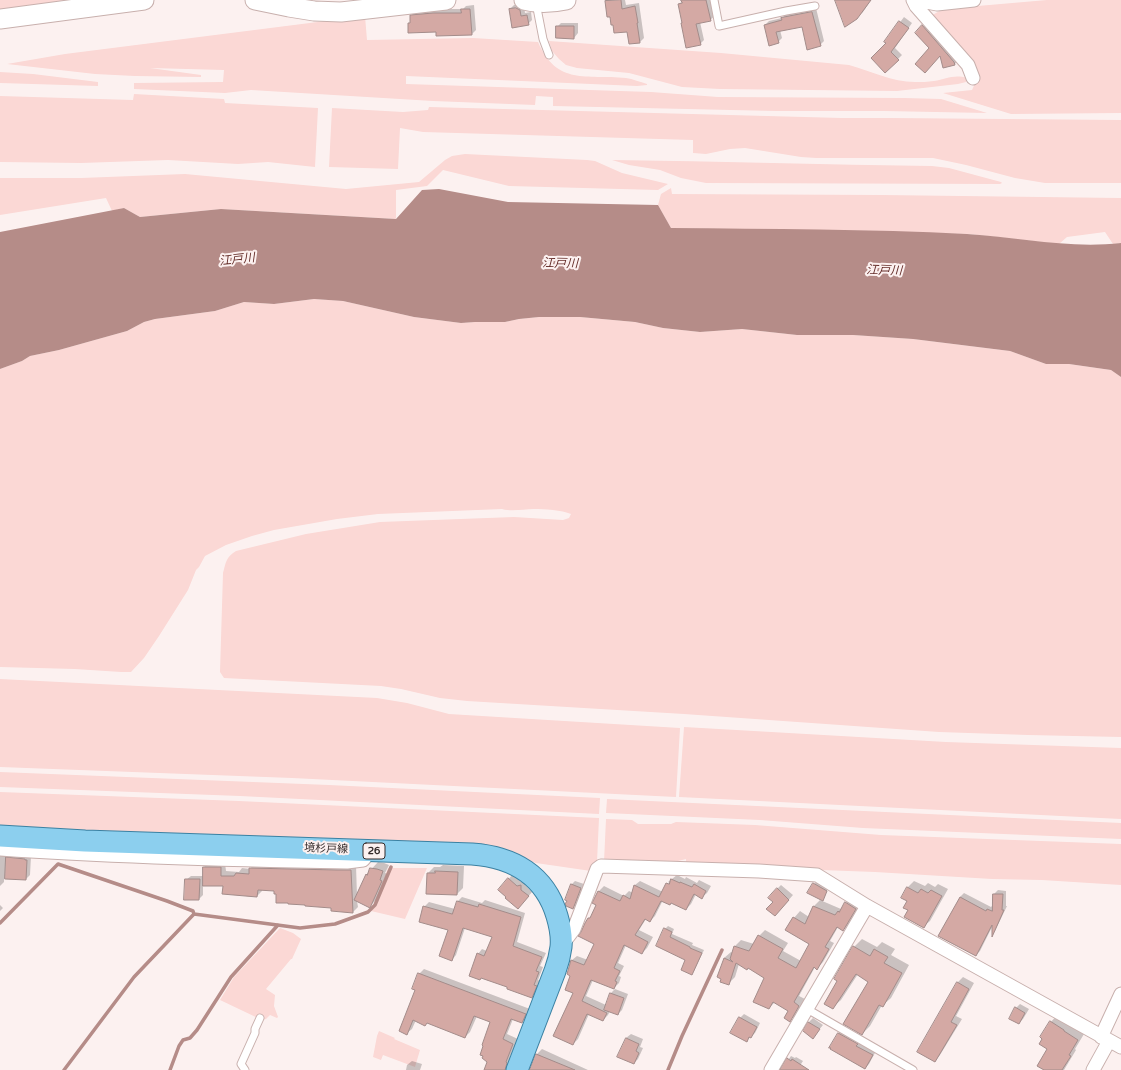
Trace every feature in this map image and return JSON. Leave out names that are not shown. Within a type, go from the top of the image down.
[{"type":"main road","points":[[0,19],[144,0]]},
{"type":"main road","points":[[255,0],[314,11],[341,12],[446,0]]},
{"type":"main road","points":[[530,1],[555,2],[566,0]]},
{"type":"main road","name":"境杉戸線","points":[[0,836],[93,841],[486,855],[515,865],[526,870],[540,883],[551,900],[561,934],[560,956],[518,1070]]},
{"type":"street","points":[[913,0],[916,6],[968,65],[973,78]]},
{"type":"street","points":[[916,0],[937,4],[974,0]]},
{"type":"street","points":[[0,849],[244,860],[347,862],[363,860],[372,850]]},
{"type":"street","points":[[561,946],[574,928],[596,869],[601,866],[759,871],[817,875],[867,906],[1121,1047]]},
{"type":"street","points":[[771,1070],[867,906]]},
{"type":"street","points":[[1093,1070],[1121,994]]},
{"type":"lane","points":[[714,0],[719,26],[815,6]]},
{"type":"lane","points":[[530,1],[538,15],[543,39],[549,55]]},
{"type":"lane","points":[[807,1009],[913,1070]]},
{"type":"lane","points":[[245,1070],[241,1064],[260,1018]]},
{"type":"shaded area","points":[[0,0],[87,0],[0,11]]},
{"type":"shaded area","points":[[1047,0],[1121,0],[1121,113],[1011,114],[943,93],[972,90],[978,77],[929,17],[943,9]]},
{"type":"shaded area","points":[[365,16],[367,40],[473,38],[538,42],[554,66],[564,72],[574,75],[626,78],[647,85],[637,86],[406,76],[406,84],[651,92],[718,97],[941,99],[987,113],[776,111],[553,106],[553,97],[536,96],[535,105],[433,101],[251,90],[225,93],[134,89],[134,83],[223,82],[224,70],[150,68],[201,75],[201,77],[135,76],[95,74],[7,64],[65,54]]},
{"type":"shaded area","points":[[549,41],[721,53],[849,65],[906,82],[929,82],[954,77],[967,78],[966,82],[958,84],[897,91],[720,89],[682,87],[629,73],[577,68],[566,65],[552,51]]},
{"type":"shaded area","points":[[0,72],[33,74],[98,82],[98,86],[0,83]]},
{"type":"shaded area","points":[[134,94],[224,99],[225,103],[318,108],[315,167],[268,162],[238,164],[168,160],[81,163],[0,162],[0,96],[133,100]]},
{"type":"shaded area","points":[[429,107],[842,118],[1121,120],[1121,183],[1045,183],[1015,178],[933,158],[816,158],[745,148],[730,149],[706,154],[693,153],[693,140],[423,132],[400,128],[398,169],[329,167],[332,108],[403,112],[428,110]]},
{"type":"shaded area","points":[[465,154],[595,161],[622,173],[668,184],[658,190],[509,186],[443,170],[427,186],[396,190],[396,219],[221,209],[140,217],[124,208],[112,211],[106,198],[0,215],[0,178],[81,178],[185,174],[346,189],[419,182],[445,160],[452,156]]},
{"type":"shaded area","points":[[612,160],[932,166],[949,168],[1002,183],[706,183],[681,178],[660,170],[629,165]]},
{"type":"shaded area","points":[[671,188],[672,194],[1121,198],[1121,243],[1113,244],[1105,232],[1067,237],[1059,244],[969,234],[671,228],[658,205],[661,194]]},
{"type":"shaded area","points":[[314,299],[343,301],[414,317],[461,323],[505,322],[539,317],[580,317],[635,322],[663,328],[700,332],[742,329],[797,335],[853,335],[913,339],[1010,351],[1046,364],[1069,364],[1111,370],[1121,377],[1121,737],[939,732],[684,714],[467,701],[440,698],[381,686],[224,678],[220,672],[223,573],[228,558],[236,551],[306,534],[380,522],[514,517],[563,520],[569,518],[571,514],[534,509],[378,514],[337,519],[274,530],[252,536],[226,545],[205,556],[196,570],[188,590],[159,636],[144,658],[131,672],[0,667],[0,369],[22,361],[30,356],[59,350],[127,331],[144,322],[155,319],[215,311],[244,302],[274,304]]},
{"type":"shaded area","points":[[0,679],[377,698],[407,703],[449,714],[680,728],[676,797],[292,778],[0,767]]},
{"type":"shaded area","points":[[684,727],[946,742],[1121,748],[1121,819],[679,797]]},
{"type":"shaded area","points":[[0,772],[329,785],[600,798],[599,814],[240,796],[0,787]]},
{"type":"shaded area","points":[[0,792],[239,801],[599,818],[597,862],[594,862],[591,871],[536,863],[516,857],[0,831]]},
{"type":"shaded area","points":[[607,799],[1121,823],[1121,839],[863,828],[760,820],[606,813]]},
{"type":"shaded area","points":[[606,819],[632,820],[638,824],[671,824],[676,822],[755,825],[881,835],[1121,844],[1121,885],[875,872],[686,865],[686,859],[662,865],[604,862]]},
{"type":"shaded area","points":[[388,868],[427,868],[405,919],[371,911]]},
{"type":"shaded area","points":[[280,928],[293,933],[301,939],[292,959],[266,989],[275,995],[274,1006],[278,1017],[277,1018],[270,1015],[266,1019],[262,1020],[220,1000],[234,977]]},
{"type":"shaded area","points":[[379,1031],[420,1050],[415,1067],[383,1055],[381,1060],[373,1057]]},
{"type":"water","name":"江戸川","points":[[439,189],[508,202],[658,205],[671,228],[893,231],[986,235],[1082,245],[1121,243],[1121,377],[1111,370],[1069,364],[1046,364],[1010,351],[913,339],[853,335],[797,335],[742,329],[700,332],[663,328],[635,322],[580,317],[539,317],[505,322],[461,323],[414,317],[343,301],[314,299],[274,304],[244,302],[215,311],[155,319],[144,322],[127,331],[59,350],[30,356],[22,361],[0,369],[0,232],[124,208],[140,217],[221,209],[396,219],[422,190]]},
{"type":"building","points":[[621,0],[622,9],[635,6],[640,43],[629,44],[627,32],[614,33],[610,17],[607,17],[605,1]]},
{"type":"building","points":[[681,0],[706,0],[711,21],[696,24],[701,45],[686,48],[678,4],[682,3]]},
{"type":"building","points":[[835,0],[871,0],[857,19],[845,27]]},
{"type":"building","points":[[516,8],[520,10],[521,16],[527,15],[529,25],[512,28],[509,9]]},
{"type":"building","points":[[461,9],[470,9],[472,35],[436,36],[436,32],[408,33],[410,15],[461,13]]},
{"type":"building","points":[[812,12],[821,46],[807,50],[802,27],[776,32],[779,43],[769,46],[764,25],[782,20],[781,18]]},
{"type":"building","points":[[899,21],[909,28],[891,52],[899,60],[885,73],[871,58],[886,43],[884,42]]},
{"type":"building","points":[[922,25],[955,65],[943,68],[940,56],[925,73],[915,64],[929,48],[915,33]]},
{"type":"building","points":[[556,26],[574,26],[574,39],[556,38]]},
{"type":"building","points":[[6,857],[27,860],[26,880],[5,879]]},
{"type":"building","points":[[203,867],[221,867],[221,876],[234,876],[236,873],[249,874],[249,868],[351,870],[353,913],[331,911],[331,908],[276,903],[276,894],[274,894],[274,891],[258,890],[257,897],[222,894],[223,886],[203,886]]},
{"type":"building","points":[[370,868],[383,871],[380,880],[382,881],[370,908],[354,900]]},
{"type":"building","points":[[435,871],[458,872],[457,895],[426,894],[427,873],[435,873]]},
{"type":"building","points":[[508,878],[517,886],[521,885],[521,890],[529,896],[518,909],[498,890]]},
{"type":"building","points":[[185,879],[200,879],[199,900],[184,900]]},
{"type":"building","points":[[671,879],[692,887],[694,884],[706,891],[702,899],[694,894],[686,910],[671,903],[670,905],[661,901],[650,922],[645,919],[635,935],[648,942],[642,954],[624,945],[614,968],[620,971],[615,981],[617,982],[614,989],[591,980],[582,1001],[607,1013],[603,1021],[587,1014],[573,1045],[553,1036],[573,993],[565,990],[570,976],[567,974],[571,960],[584,965],[594,944],[578,936],[588,918],[590,918],[596,905],[592,903],[598,891],[620,901],[623,895],[630,899],[634,885],[659,897],[666,883],[669,884]]},
{"type":"building","points":[[813,883],[827,891],[823,901],[807,893]]},
{"type":"building","points":[[571,884],[581,888],[573,909],[565,904]]},
{"type":"building","points":[[907,887],[918,893],[921,889],[928,893],[931,890],[942,896],[924,928],[904,917],[908,910],[903,908],[907,901],[901,898]]},
{"type":"building","points":[[777,888],[789,900],[775,916],[766,909],[773,902],[768,898]]},
{"type":"building","points":[[993,894],[1003,894],[1002,910],[1004,910],[992,937],[992,925],[976,956],[938,936],[960,897],[986,911],[987,909],[992,911]]},
{"type":"building","points":[[457,901],[478,907],[479,904],[521,917],[513,946],[542,957],[536,971],[539,972],[534,985],[537,986],[532,998],[507,989],[507,987],[481,978],[480,980],[469,976],[477,953],[484,956],[492,937],[463,928],[452,961],[439,956],[448,930],[419,922],[423,906],[452,914]]},
{"type":"building","points":[[845,902],[856,909],[843,931],[837,927],[825,947],[829,949],[817,970],[814,967],[794,1002],[799,1006],[790,1022],[784,1018],[788,1011],[773,1002],[769,1009],[753,1002],[764,978],[748,968],[747,970],[736,963],[729,985],[720,982],[721,979],[717,977],[724,958],[733,962],[730,959],[734,946],[749,951],[758,935],[783,949],[778,958],[796,968],[809,944],[785,930],[793,917],[805,924],[813,906],[835,915],[838,911],[839,912]]},
{"type":"building","points":[[664,928],[672,932],[670,937],[702,953],[692,975],[681,970],[685,960],[656,946]]},
{"type":"building","points":[[853,946],[870,956],[874,949],[888,957],[884,963],[902,973],[883,1007],[879,1005],[862,1035],[843,1024],[868,982],[856,974],[833,1009],[824,1004],[837,981],[834,979]]},
{"type":"building","points":[[418,973],[526,1014],[522,1023],[511,1019],[503,1039],[513,1044],[506,1062],[505,1070],[484,1070],[487,1062],[482,1058],[483,1056],[480,1055],[490,1022],[474,1016],[465,1038],[427,1023],[425,1026],[413,1020],[407,1035],[399,1031],[415,990],[412,989]]},
{"type":"building","points":[[957,982],[969,989],[951,1022],[957,1025],[935,1062],[917,1052]]},
{"type":"building","points":[[610,993],[624,998],[618,1015],[604,1010]]},
{"type":"building","points":[[1015,1007],[1025,1013],[1019,1024],[1009,1019]]},
{"type":"building","points":[[739,1017],[757,1027],[747,1042],[730,1033]]},
{"type":"building","points":[[1050,1021],[1078,1040],[1069,1055],[1071,1056],[1062,1070],[1044,1070],[1037,1066],[1047,1049],[1039,1044],[1042,1039],[1040,1037]]},
{"type":"building","points":[[808,1022],[820,1029],[813,1039],[803,1031]]},
{"type":"building","points":[[838,1033],[858,1044],[856,1046],[873,1055],[865,1069],[829,1048]]},
{"type":"building","points":[[626,1038],[639,1044],[636,1051],[639,1053],[634,1064],[617,1057]]},
{"type":"building","points":[[536,1054],[575,1070],[530,1070]]},
{"type":"building","points":[[787,1058],[791,1061],[792,1059],[809,1070],[780,1070]]},
{"type":"waterway","points":[[0,923],[58,864],[167,901],[193,911],[194,914]]},
{"type":"waterway","points":[[64,1070],[134,977],[194,914],[300,928],[335,924],[368,912],[375,905],[391,867]]},
{"type":"waterway","points":[[170,1070],[179,1046],[183,1040],[190,1038],[197,1030],[231,977],[278,925]]},
{"type":"waterway","points":[[668,1070],[722,950]]}]
